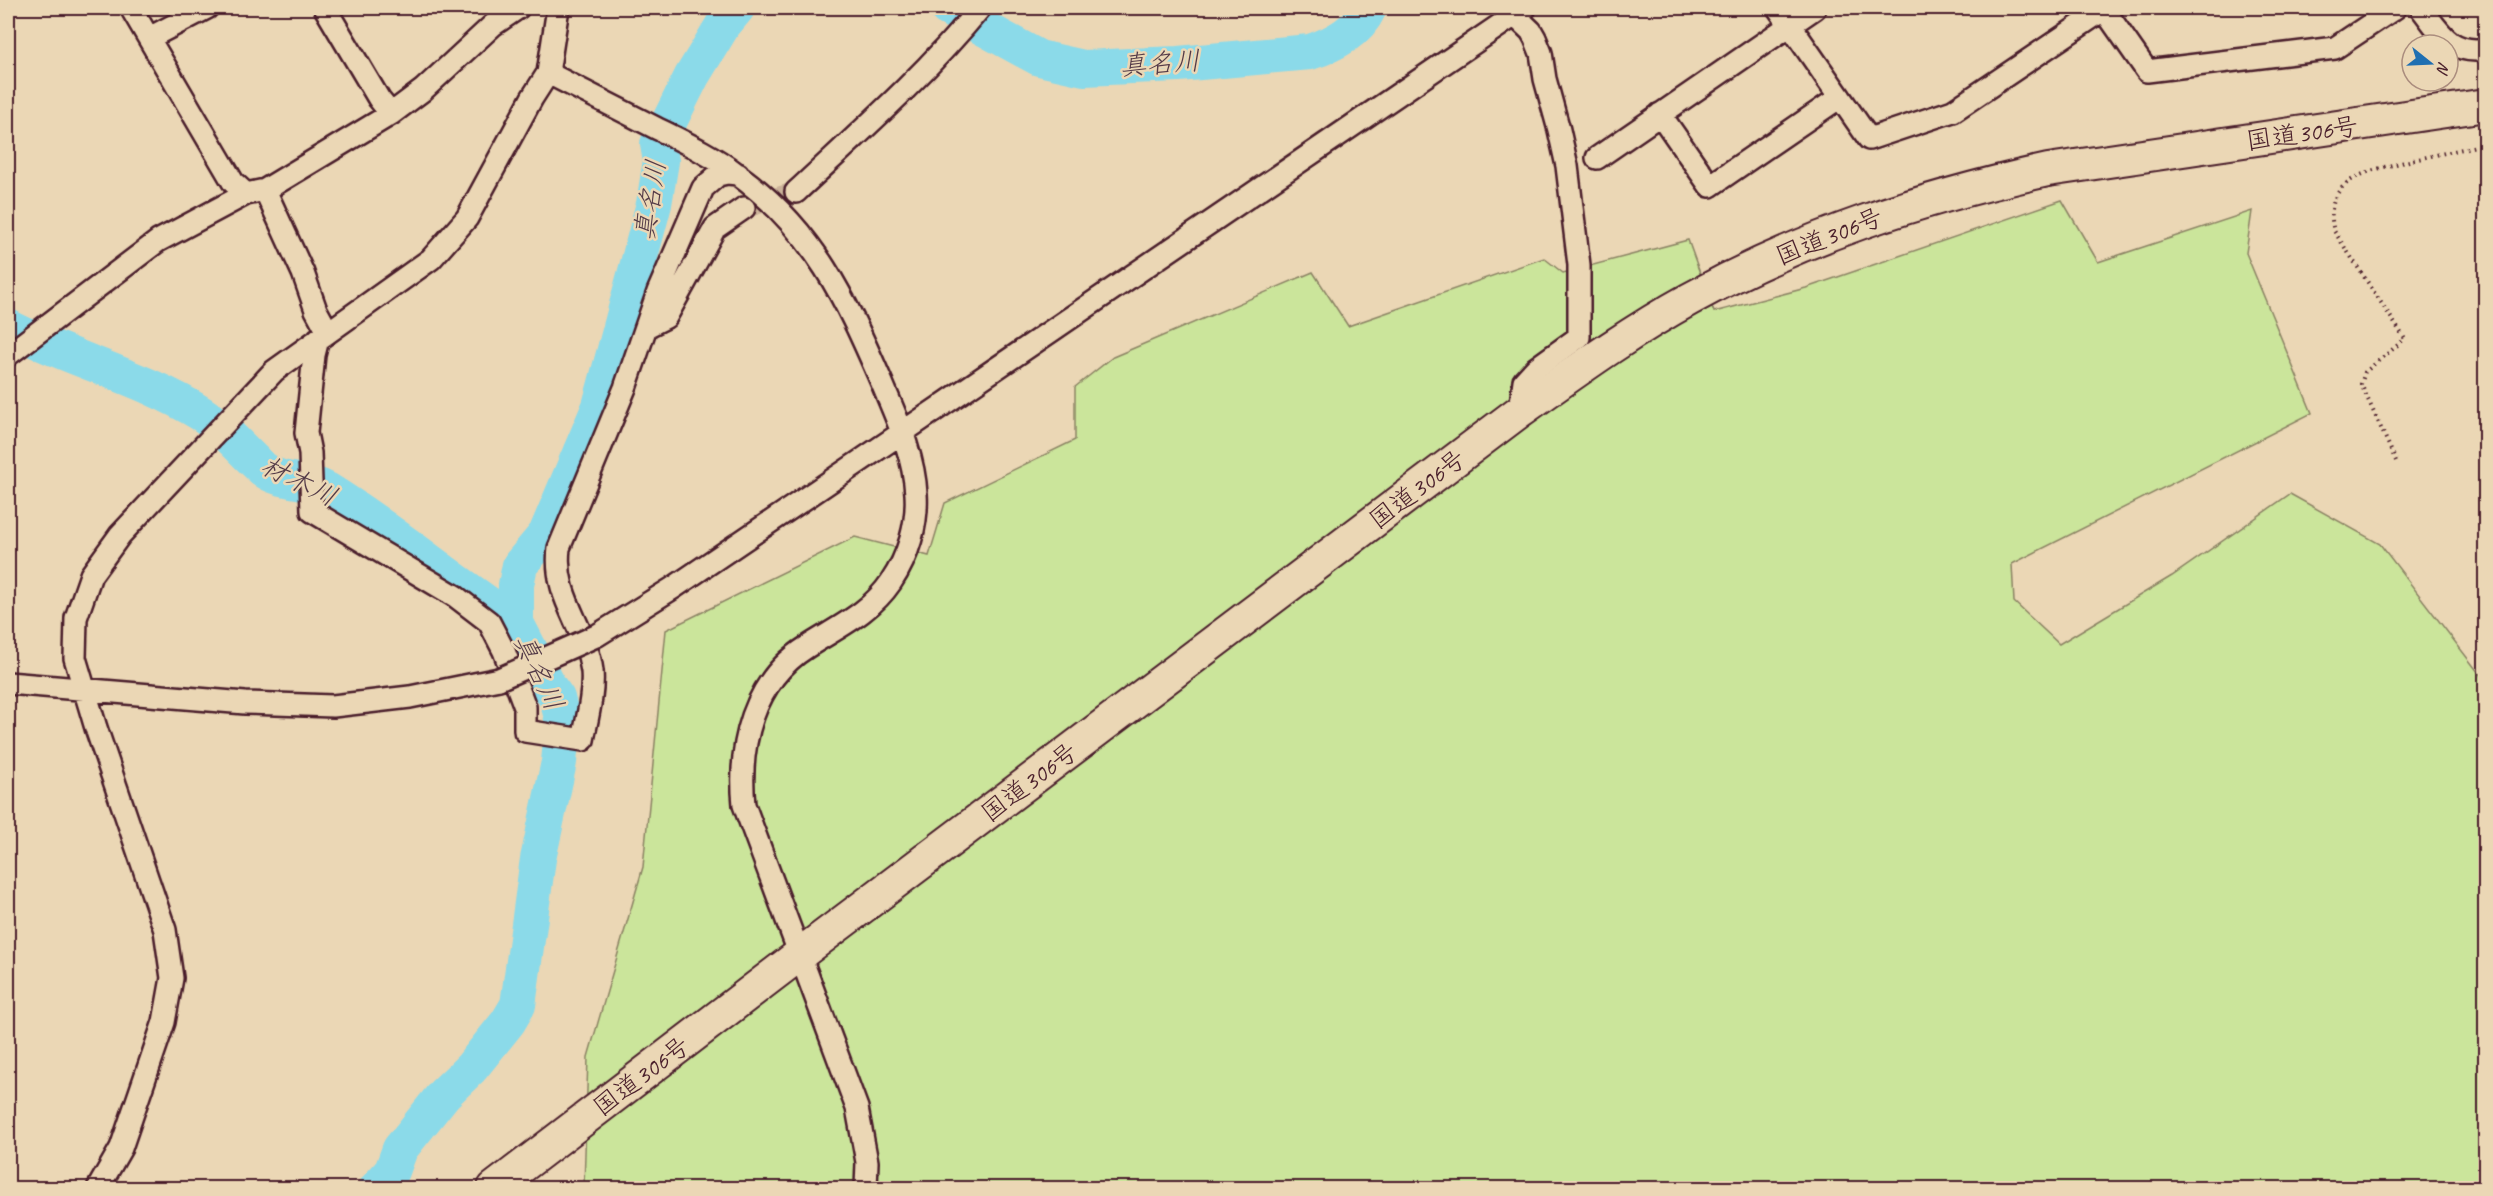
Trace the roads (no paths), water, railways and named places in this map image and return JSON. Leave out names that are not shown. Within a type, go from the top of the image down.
[{"type":"highway","name":"国道306号","points":[[494,1188],[1520,411],[1610,348],[1690,299],[1823,236],[1931,198],[2048,170],[2486,105]]},
{"type":"street","points":[[131,8],[233,182],[255,192],[303,273],[323,336],[314,355],[306,433],[310,453],[312,512],[455,596],[489,622],[504,651],[525,707],[525,731],[584,740],[592,673],[588,653],[560,587],[557,566],[559,548],[625,388],[658,291],[703,188],[718,175],[738,174]]},
{"type":"street","points":[[149,38],[207,8]]},
{"type":"street","points":[[326,8],[379,99],[391,114]]},
{"type":"street","points":[[13,351],[158,242],[255,192],[391,114],[423,90],[493,25],[518,8]]},
{"type":"street","points":[[98,1188],[121,1148],[164,1022],[172,978],[165,930],[96,728],[75,658],[76,618],[91,574],[120,535],[274,371],[431,259],[467,218],[548,73],[558,8]]},
{"type":"street","points":[[796,192],[956,38],[980,8]]},
{"type":"street","points":[[1778,8],[1869,140],[1953,111],[2104,8],[2147,71],[2335,48],[2395,8]]},
{"type":"street","points":[[1597,158],[1815,8]]},
{"type":"street","points":[[2421,8],[2451,44],[2472,51],[2486,49]]},
{"type":"street","points":[[8,683],[244,703],[333,706],[410,698],[499,679],[596,636],[673,588],[903,432],[1516,10],[1531,31],[1541,53],[1545,79],[1567,166],[1579,265],[1579,337],[1536,368],[1524,381],[1520,411]]},
{"type":"street","points":[[548,73],[712,157],[738,174],[788,220],[829,272],[856,324],[903,432],[914,474],[916,512],[908,545],[892,580],[869,608],[799,653],[777,674],[756,706],[744,744],[742,782],[744,805],[857,1108],[867,1162],[866,1188]]},
{"type":"street","points":[[1660,114],[1710,186],[1839,97]]},
{"type":"street","points":[[646,327],[666,317],[715,228],[744,208]]},
{"type":"waterway","name":"真名川","points":[[377,1188],[392,1171],[400,1149],[444,1094],[471,1068],[508,1022],[518,1005],[538,859],[559,762],[563,722],[557,698],[516,623],[516,585],[520,565],[546,534],[600,406],[654,204],[661,161],[658,144],[692,76],[723,25],[737,8]]},
{"type":"waterway","name":"真名川","points":[[947,8],[1039,58],[1084,68],[1178,64],[1310,52],[1344,36],[1359,24],[1369,8]]},
{"type":"waterway","name":"材木川","points":[[8,327],[155,389],[202,414],[270,474],[327,490],[516,623]]},
{"type":"tunnel","points":[[744,208],[796,192]]}]
